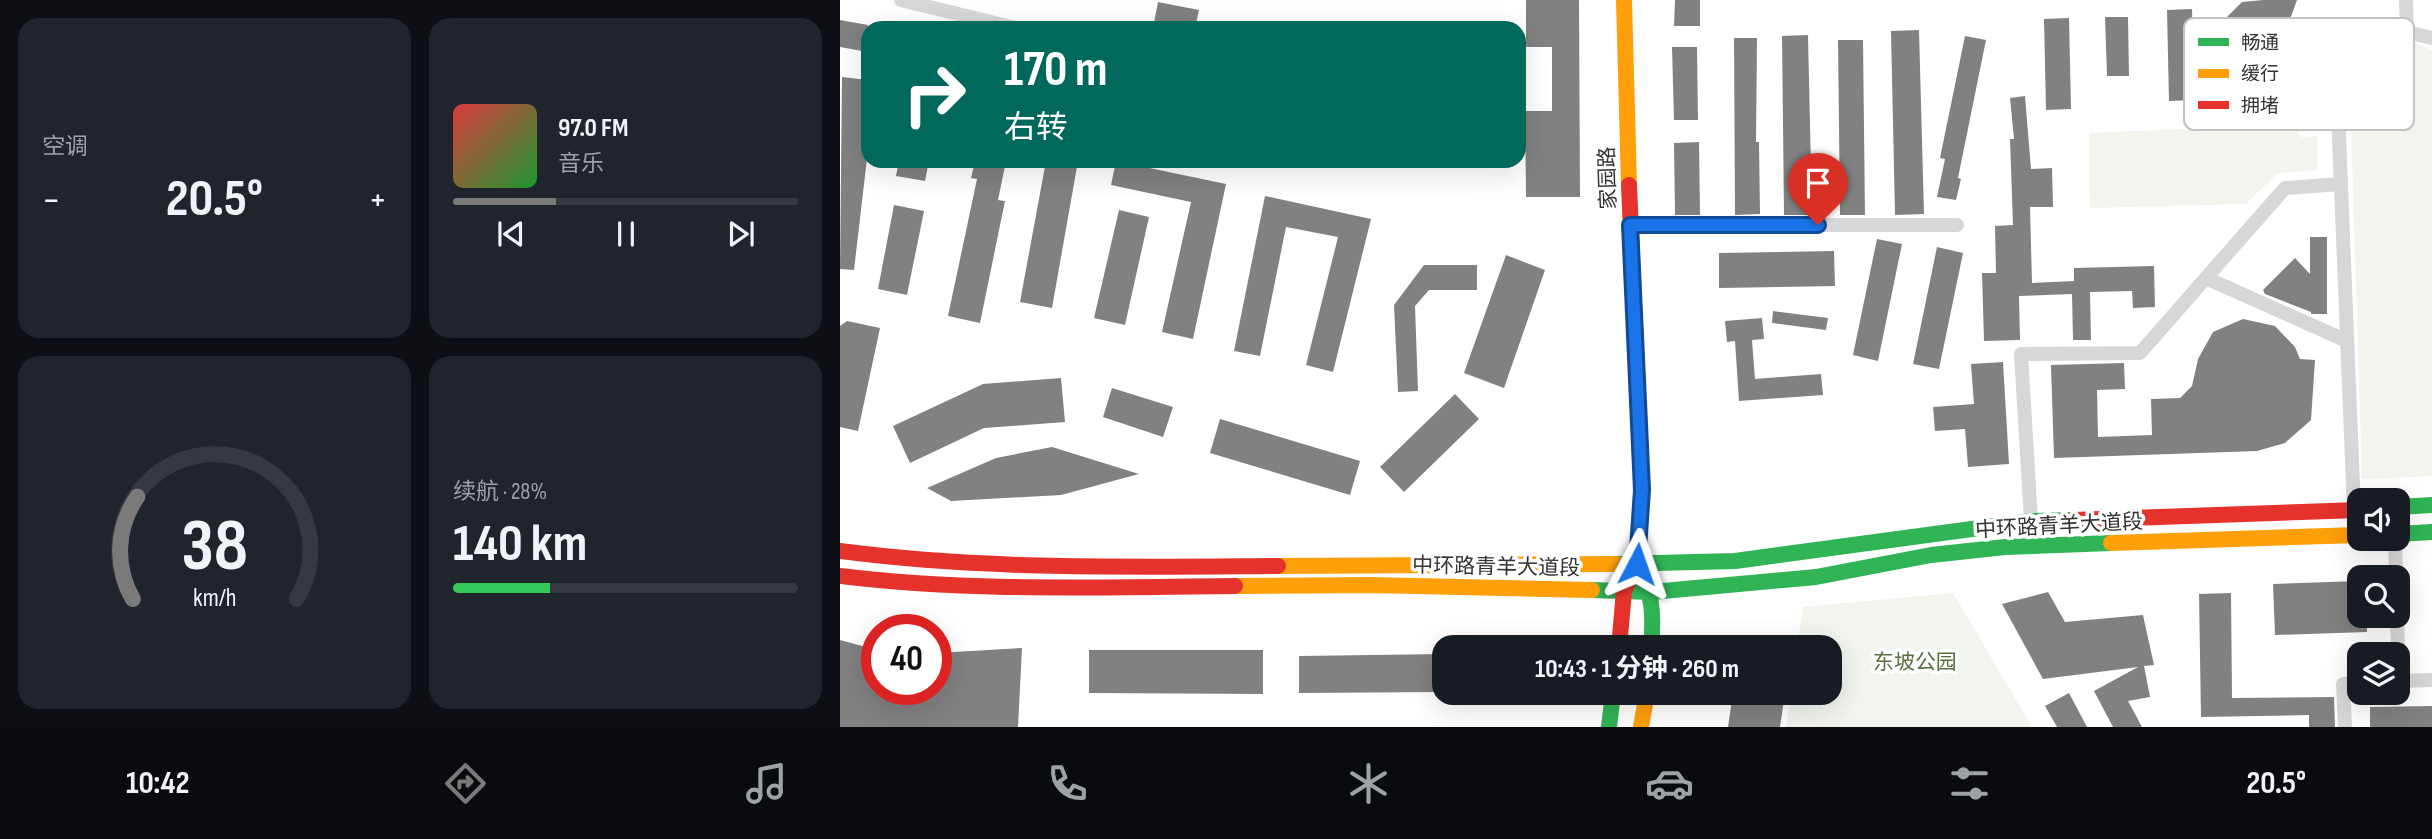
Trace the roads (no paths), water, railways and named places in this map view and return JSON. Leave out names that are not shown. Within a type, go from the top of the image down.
[{"type":"main road","name":"家园路","points":[[1624,0],[1630,225],[1642,490],[1637,564]]},
{"type":"main road","points":[[2410,507],[2432,505]]},
{"type":"main road","name":"中环路青羊大道段","points":[[840,551],[910,561],[1105,567],[1637,564],[1735,561],[2031,521],[2347,510]]},
{"type":"main road","points":[[2410,533],[2432,532]]},
{"type":"main road","name":"中环路青羊大道段","points":[[840,576],[899,583],[1019,586],[1371,585],[1652,592],[1816,577],[1931,555],[2005,547],[2347,536]]},
{"type":"main road","points":[[1620,635],[1624,591],[1637,564]]},
{"type":"main road","points":[[1637,564],[1652,592],[1652,635]]},
{"type":"main road","points":[[1609,727],[1612,705]]},
{"type":"main road","points":[[1641,727],[1645,705]]},
{"type":"street","points":[[901,0],[987,21]]},
{"type":"street","points":[[2406,0],[2407,18]]},
{"type":"street","points":[[2414,34],[2432,38]]},
{"type":"street","points":[[2338,130],[2356,488]]},
{"type":"street","points":[[2031,521],[2021,354],[2140,353],[2285,188],[2341,184]]},
{"type":"street","points":[[1630,225],[1957,225]]},
{"type":"street","points":[[2206,278],[2347,341]]},
{"type":"street","points":[[2410,680],[2432,680]]},
{"type":"street","points":[[2345,727],[2343,684],[2347,684]]},
{"type":"park label","name":"东坡公园","points":[[1915,662]]}]
